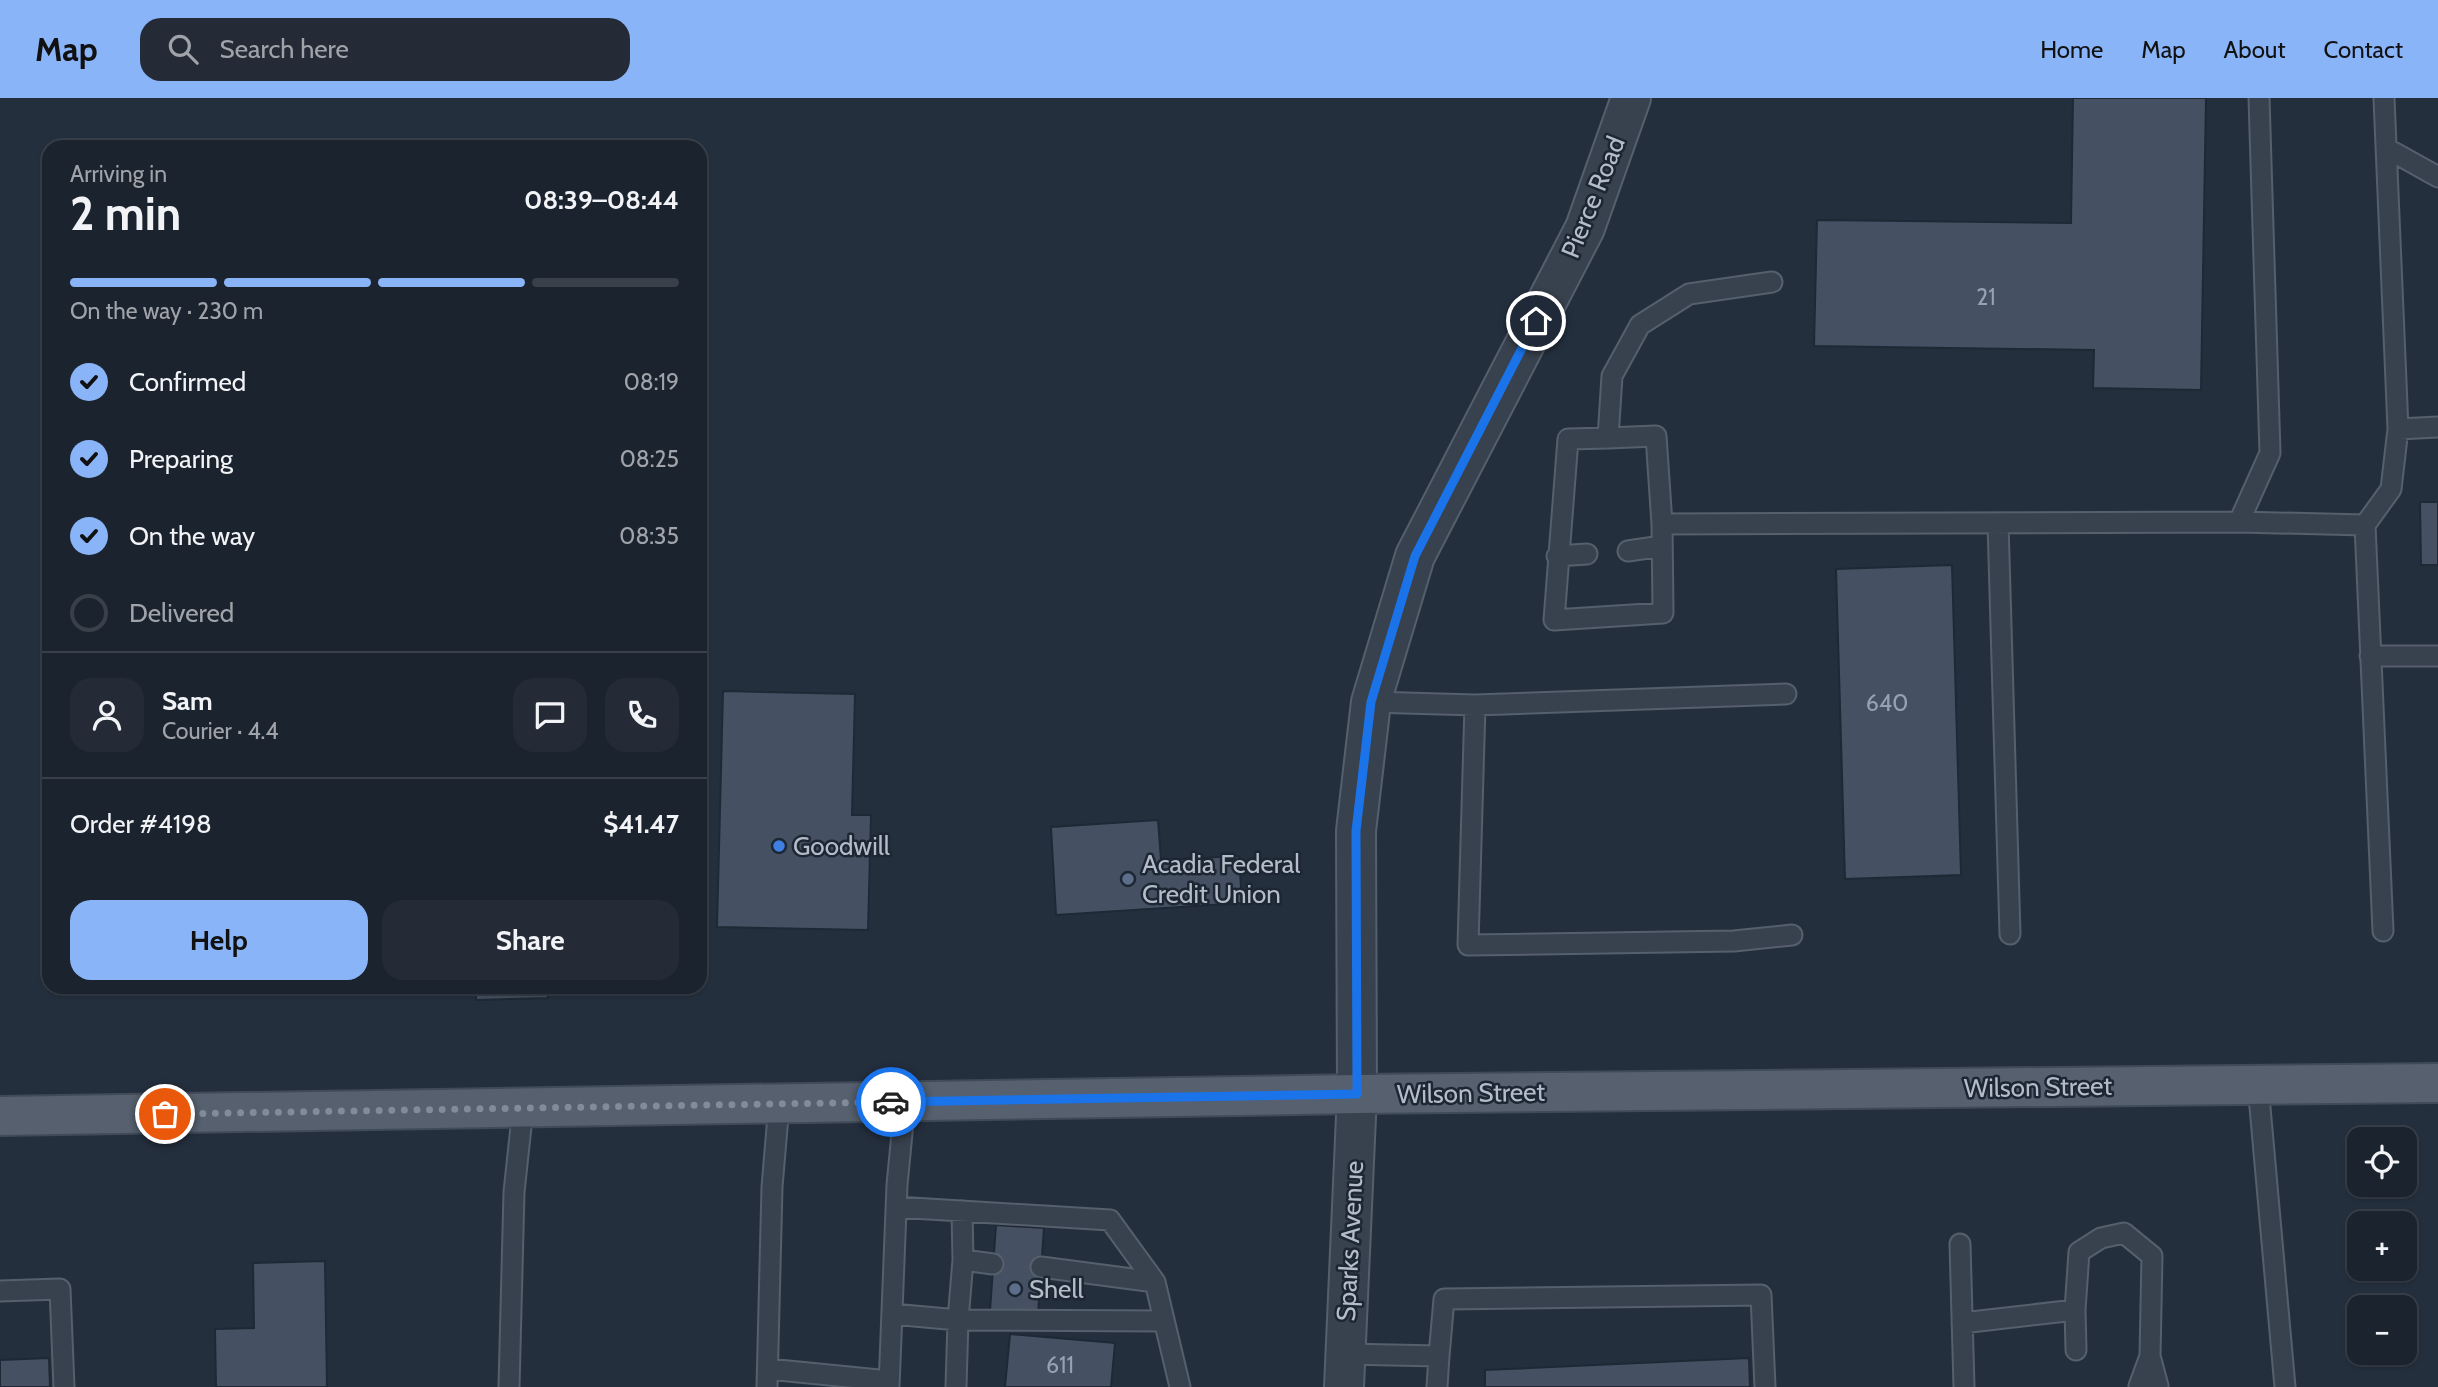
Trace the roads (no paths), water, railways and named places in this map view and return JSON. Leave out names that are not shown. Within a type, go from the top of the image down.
[{"type":"main road","name":"Wilson Street","points":[[0,1116],[1357,1094],[2438,1083]]},
{"type":"street","name":"Pierce Road","points":[[1357,1094],[1356,831],[1371,702],[1415,556],[1585,228],[1631,98]]},
{"type":"street","name":"Sparks Avenue","points":[[1344,1371],[1357,1094]]},
{"type":"lane","points":[[2239,522],[2270,453],[2259,98]]},
{"type":"lane","points":[[2383,931],[2365,525],[2391,489],[2398,429],[2384,98]]},
{"type":"lane","points":[[2386,148],[2438,177]]},
{"type":"lane","points":[[1608,438],[1612,376],[1640,325],[1689,294],[1772,282]]},
{"type":"lane","points":[[2398,429],[2438,427]]},
{"type":"lane","points":[[1656,436],[1661,524],[1663,613],[1553,620],[1568,439],[1656,436]]},
{"type":"lane","points":[[1661,524],[2239,522],[2365,525]]},
{"type":"lane","points":[[1998,523],[2010,934]]},
{"type":"lane","points":[[1628,551],[1662,545]]},
{"type":"lane","points":[[1557,556],[1587,554]]},
{"type":"lane","points":[[2370,656],[2438,656]]},
{"type":"lane","points":[[1371,702],[1475,705],[1786,694]]},
{"type":"lane","points":[[1475,705],[1468,945],[1734,941],[1792,935]]},
{"type":"lane","points":[[2258,1084],[2285,1387]]},
{"type":"lane","points":[[779,1104],[772,1186],[768,1378],[889,1384],[896,1207],[905,1102]]},
{"type":"lane","points":[[509,1387],[513,1192],[523,1108]]},
{"type":"lane","points":[[896,1207],[1110,1220],[1155,1282],[1180,1387]]},
{"type":"lane","points":[[956,1387],[963,1260],[962,1211]]},
{"type":"lane","points":[[2077,1350],[2075,1310],[2079,1252],[2101,1238],[2124,1233],[2152,1256],[2149,1386]]},
{"type":"lane","points":[[1960,1244],[1964,1387]]},
{"type":"lane","points":[[963,1260],[993,1264]]},
{"type":"lane","points":[[1041,1267],[1155,1282]]},
{"type":"lane","points":[[0,1291],[60,1289],[64,1387]]},
{"type":"lane","points":[[1437,1387],[1444,1299],[1761,1295],[1765,1387]]},
{"type":"lane","points":[[1962,1323],[2075,1310]]},
{"type":"lane","points":[[892,1314],[958,1320],[1164,1321]]},
{"type":"lane","points":[[1344,1371],[1439,1356]]},
{"type":"place","name":"Goodwill","points":[[779,846]]},
{"type":"place","name":"Acadia Federal Credit Union","points":[[1128,879]]},
{"type":"place","name":"Shell","points":[[1015,1289]]}]
